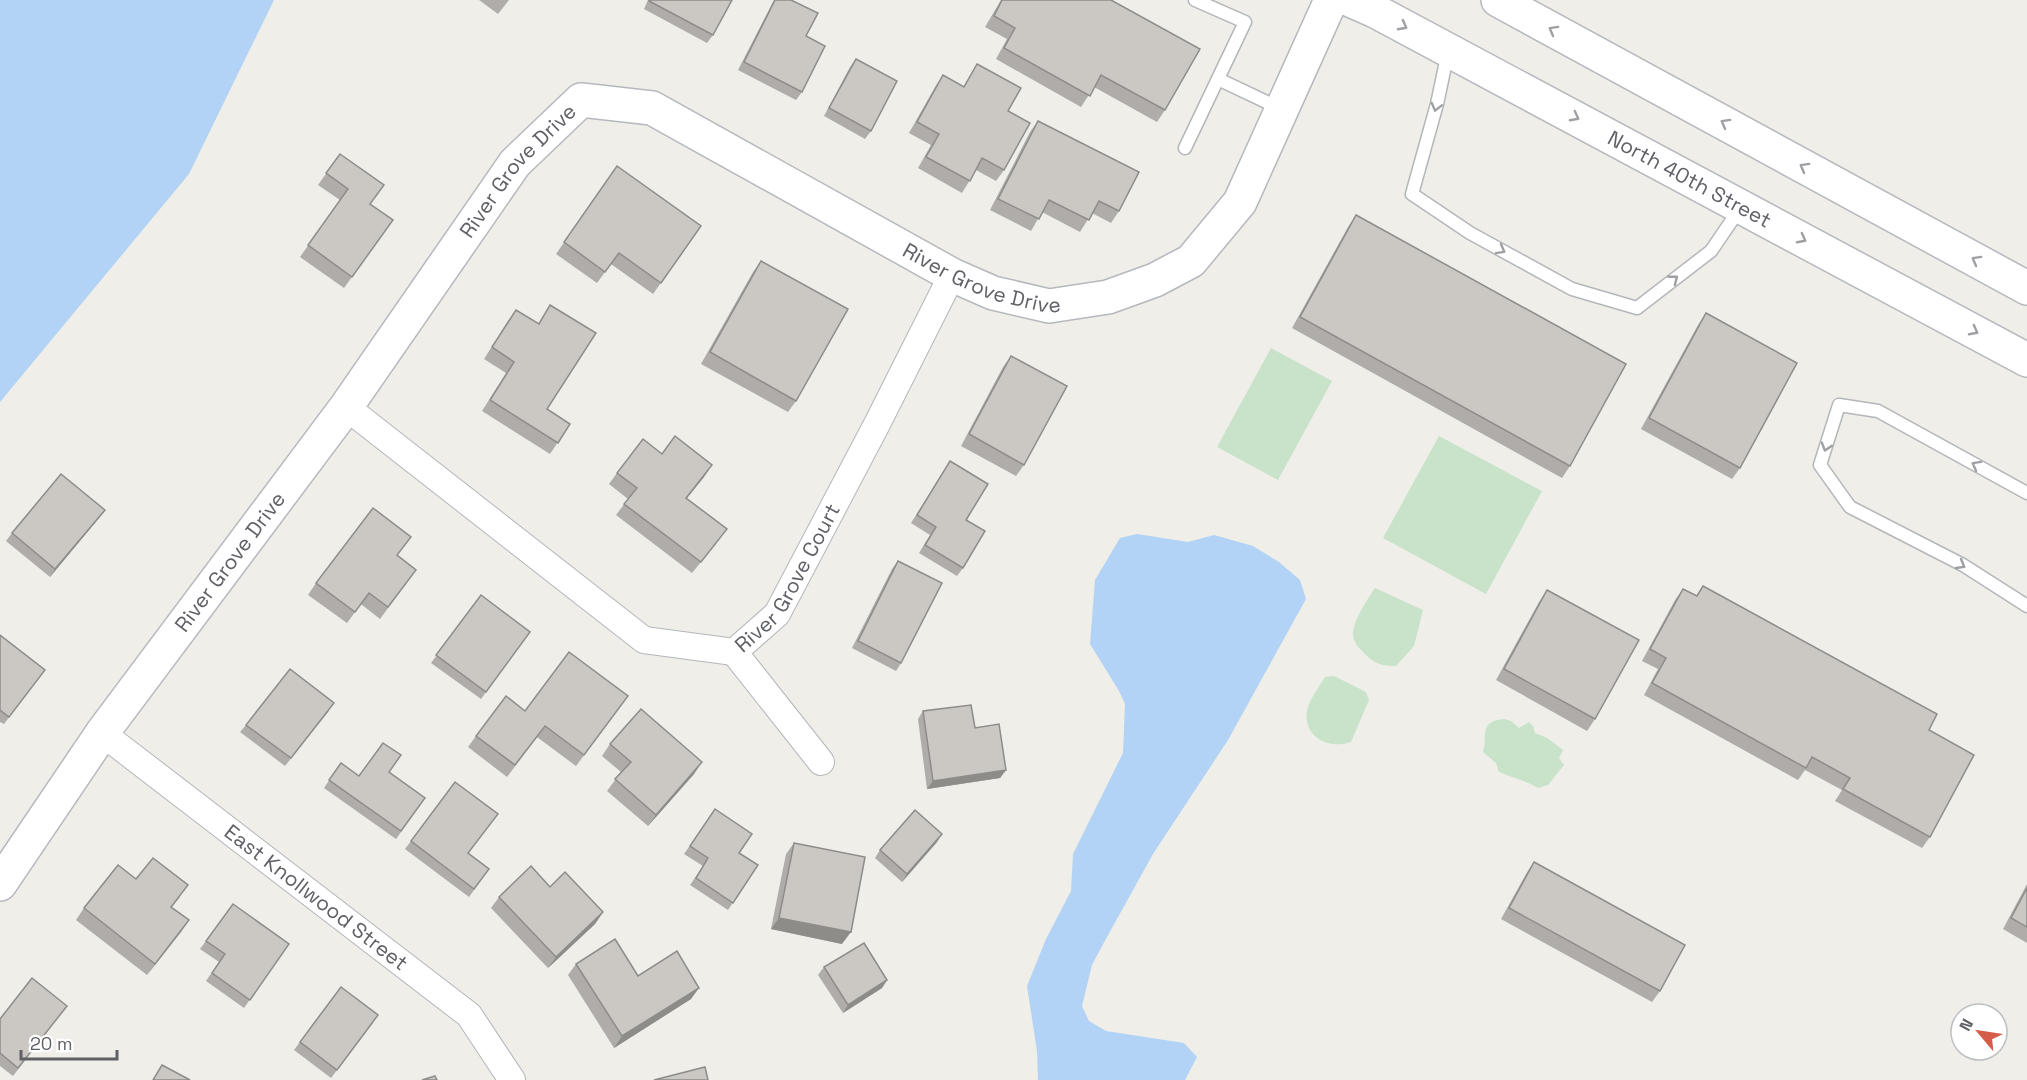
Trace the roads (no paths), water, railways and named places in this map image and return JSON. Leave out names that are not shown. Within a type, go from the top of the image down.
[{"type":"street","name":"River Grove Drive","points":[[0,884],[102,733],[346,407],[515,163],[581,100],[652,108],[952,275],[993,293],[1049,306],[1108,297],[1155,280],[1191,261],[1240,202],[1331,0]]},
{"type":"street","name":"North 40th Street","points":[[1350,0],[1449,50],[2027,360]]},
{"type":"street","points":[[1498,0],[2027,288]]},
{"type":"street","name":"River Grove Court","points":[[346,407],[644,640],[734,652],[777,614],[952,275]]},
{"type":"street","points":[[734,652],[821,762]]},
{"type":"street","name":"East Knollwood Street","points":[[102,733],[469,1015],[513,1080]]},
{"type":"lane","points":[[1185,148],[1245,22],[1195,0]]},
{"type":"lane","points":[[1449,50],[1437,104],[1412,194],[1470,233],[1572,289],[1637,308],[1711,250],[1742,206]]},
{"type":"lane","points":[[1218,79],[1282,109]]},
{"type":"lane","points":[[2027,493],[1878,411],[1839,405],[1820,465],[1850,507],[1963,565],[2027,606]]},
{"type":"water","points":[[0,0],[274,0],[189,174],[0,402]]},
{"type":"water","points":[[1137,534],[1188,542],[1214,535],[1253,546],[1279,562],[1300,580],[1306,599],[1228,740],[1153,854],[1092,965],[1082,1006],[1089,1021],[1106,1031],[1184,1043],[1197,1057],[1185,1080],[1038,1080],[1037,1051],[1027,986],[1046,939],[1071,891],[1073,854],[1123,753],[1125,704],[1090,644],[1095,580],[1120,538]]}]
